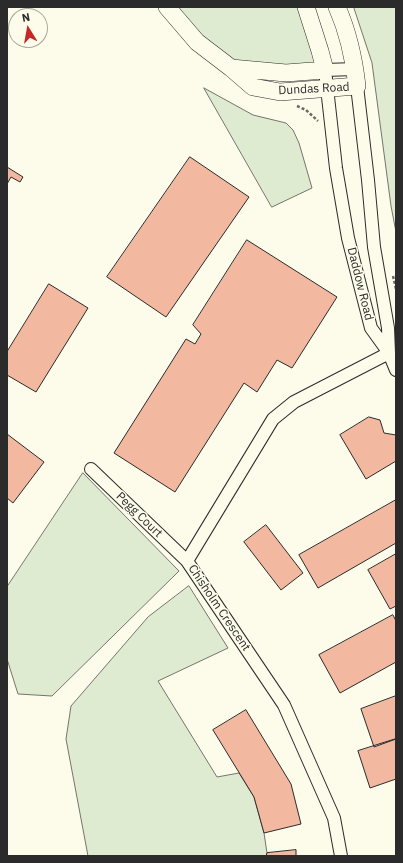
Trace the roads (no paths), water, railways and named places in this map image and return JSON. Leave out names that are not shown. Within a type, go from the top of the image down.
[{"type":"main road","name":"Dundas Road","points":[[168,7],[197,42],[253,87],[280,92],[357,86]]},
{"type":"main road","name":"Daddow Road","points":[[306,7],[325,70]]},
{"type":"main road","name":"Daddow Road","points":[[337,7],[344,22],[355,69],[357,86]]},
{"type":"main road","name":"Dundas Road","points":[[231,68],[286,73],[325,70]]},
{"type":"street","name":"Dundas Road","points":[[325,70],[355,69]]},
{"type":"street","name":"Daddow Road","points":[[325,70],[336,168],[348,238],[371,328],[389,353]]},
{"type":"street","name":"Daddow Road","points":[[357,86],[374,247],[388,328],[389,353]]},
{"type":"street","points":[[389,353],[396,370]]},
{"type":"street","name":"Chisholm Crescent","points":[[342,856],[334,818],[284,705],[187,561],[273,420],[294,402],[389,353]]},
{"type":"street","name":"Pegg Court","points":[[91,469],[187,561]]}]
